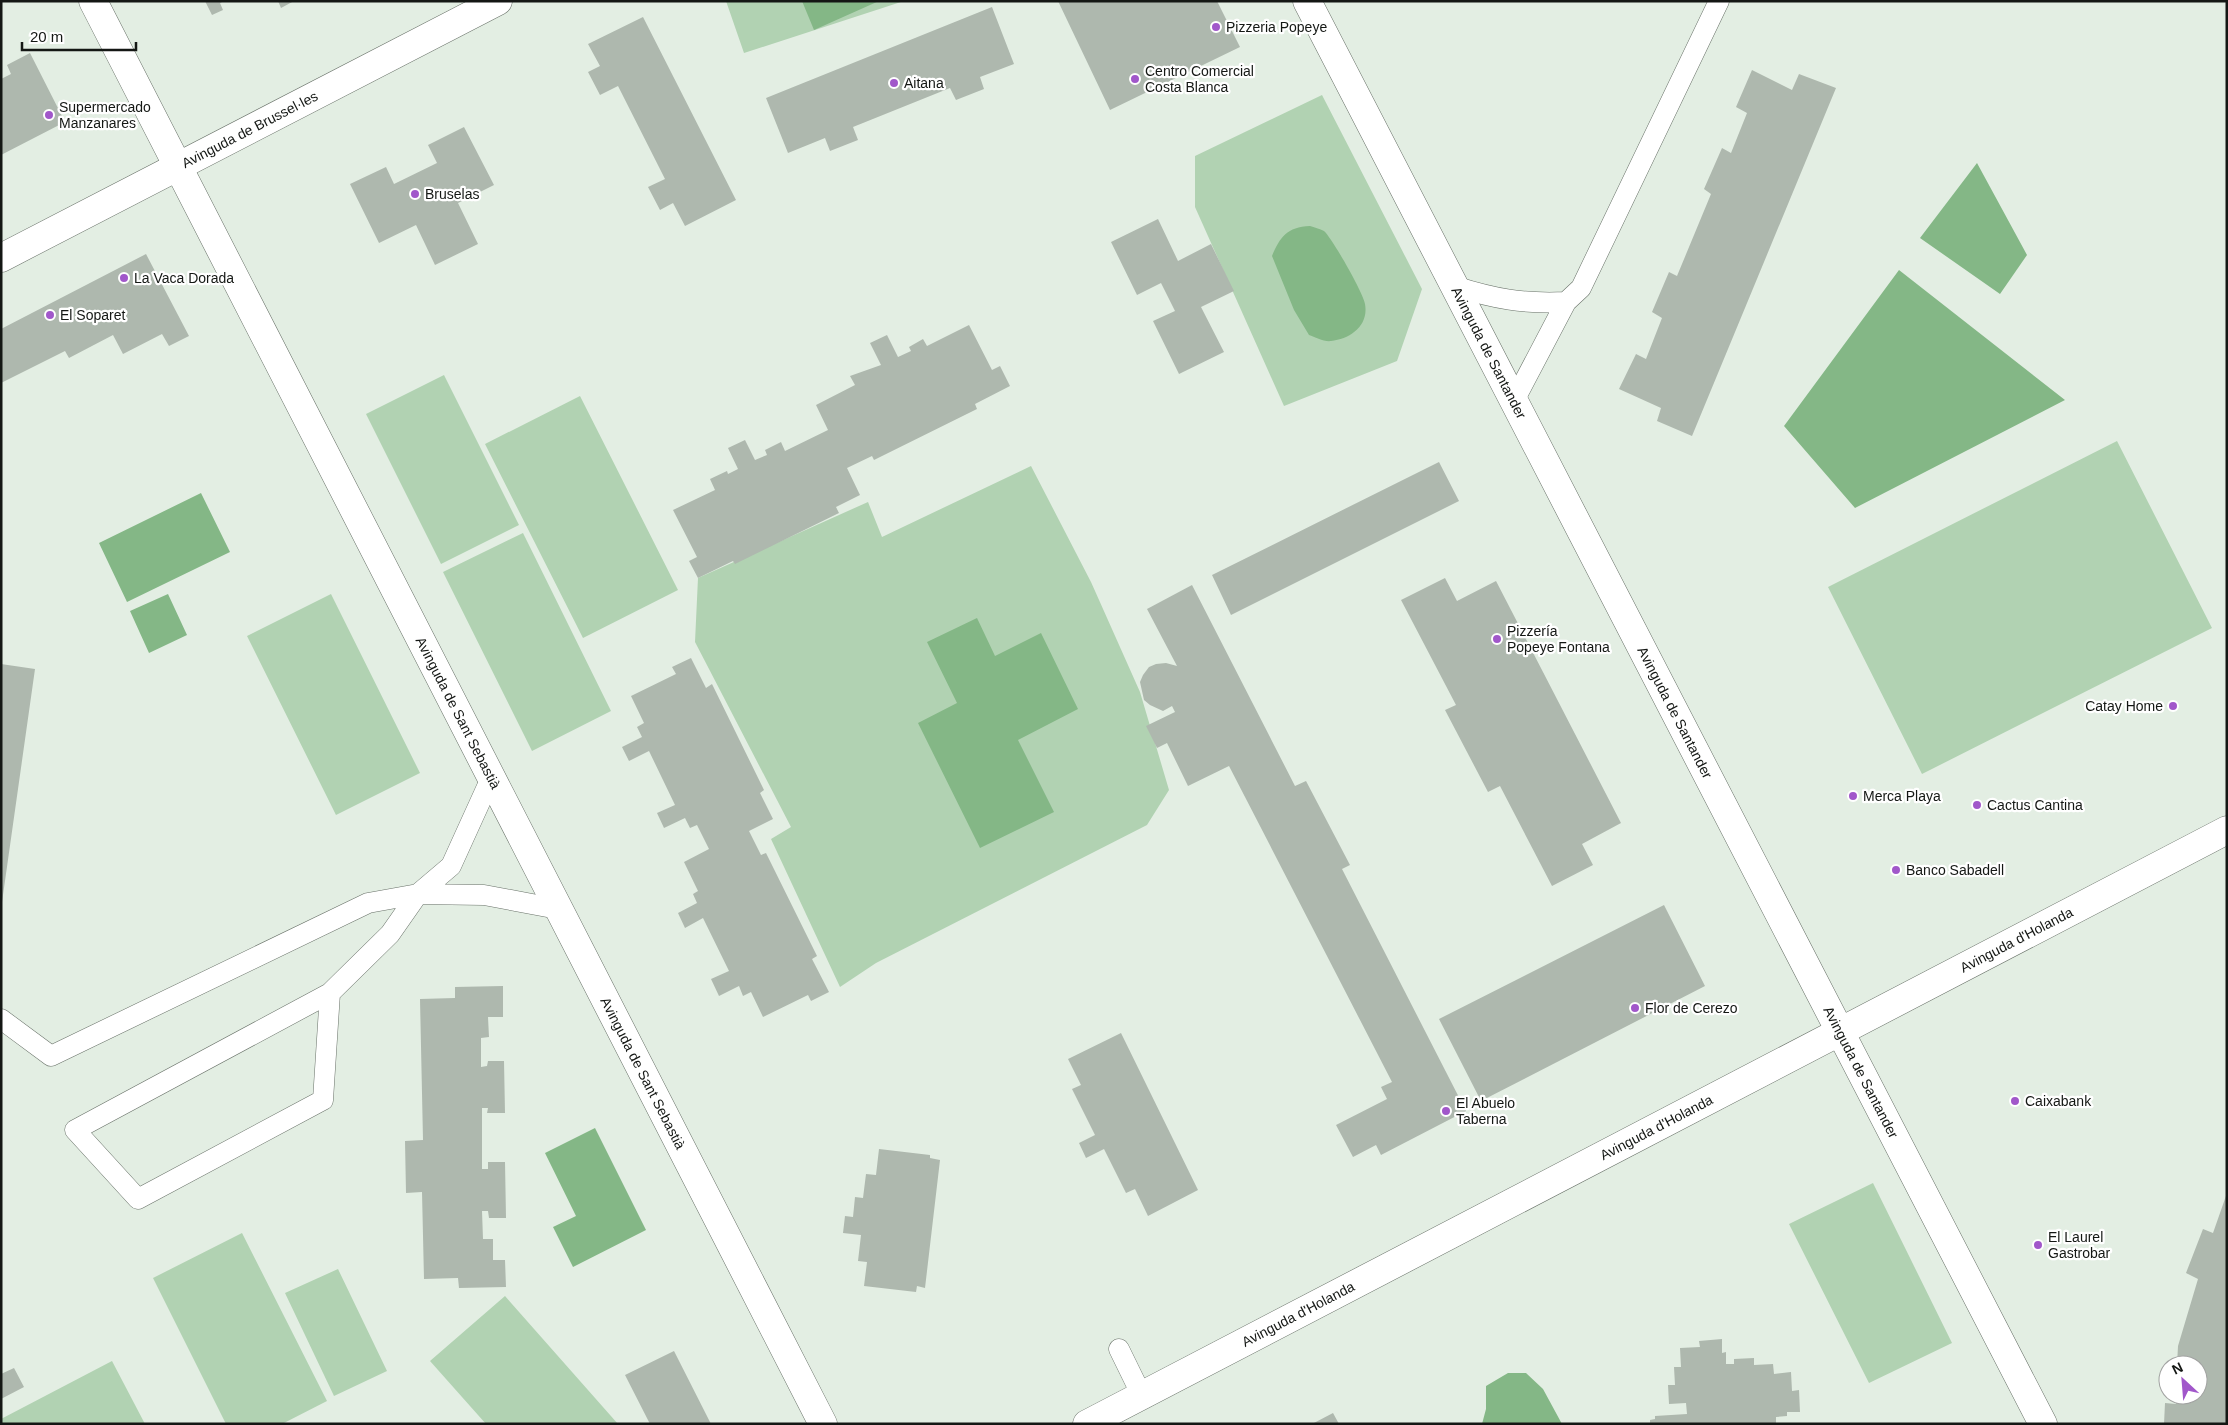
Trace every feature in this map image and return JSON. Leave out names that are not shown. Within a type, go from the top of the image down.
[{"type":"street","name":"Avinguda de Sant Sebastià","points":[[93,1],[823,1424]]},
{"type":"street","name":"Avinguda de Brussel·les","points":[[1,258],[498,1]]},
{"type":"street","name":"Avinguda de Santander","points":[[1307,1],[2043,1424]]},
{"type":"street","name":"Avinguda d'Holanda","points":[[1087,1424],[2227,830]]},
{"type":"lane","points":[[1514,400],[1566,302],[1581,288],[1596,261],[1719,1]]},
{"type":"lane","points":[[1454,286],[1482,295],[1529,304],[1566,302]]},
{"type":"lane","points":[[330,993],[323,1100],[138,1199],[75,1130],[330,993],[390,934],[418,894],[451,866],[491,778]]},
{"type":"lane","points":[[1,1019],[51,1056],[368,903],[418,894],[484,895],[558,909]]},
{"type":"lane","points":[[1119,1348],[1142,1396]]},
{"type":"shaded area","points":[[726,1],[904,1],[744,53]]},
{"type":"shaded area","points":[[802,1],[879,1],[814,30]]},
{"type":"shaded area","points":[[1322,95],[1422,289],[1397,361],[1284,406],[1195,207],[1195,156]]},
{"type":"shaded area","points":[[1977,163],[2027,255],[2000,294],[1920,238]]},
{"type":"shaded area","points":[[1310,226],[1324,231],[1328,236],[1354,278],[1365,304],[1364,319],[1361,325],[1351,334],[1338,340],[1325,341],[1309,335],[1294,310],[1272,256],[1285,234],[1295,228]]},
{"type":"shaded area","points":[[1899,270],[2065,400],[1855,508],[1784,426]]},
{"type":"shaded area","points":[[444,375],[519,525],[441,564],[366,414]]},
{"type":"shaded area","points":[[580,396],[678,590],[583,638],[485,444]]},
{"type":"shaded area","points":[[2117,441],[2212,628],[1922,774],[1828,587]]},
{"type":"shaded area","points":[[1031,466],[1091,582],[1140,692],[1169,790],[1147,825],[876,963],[840,987],[771,839],[791,827],[695,642],[698,578],[868,502],[882,537]]},
{"type":"shaded area","points":[[201,493],[230,552],[127,602],[99,543]]},
{"type":"shaded area","points":[[523,533],[611,711],[532,751],[443,572]]},
{"type":"shaded area","points":[[168,594],[187,635],[149,653],[130,611]]},
{"type":"shaded area","points":[[331,594],[420,773],[336,815],[247,636]]},
{"type":"shaded area","points":[[977,618],[995,656],[1041,633],[1078,709],[1018,740],[1054,812],[980,848],[918,723],[957,703],[927,642]]},
{"type":"shaded area","points":[[595,1128],[646,1230],[573,1267],[553,1227],[576,1216],[545,1153]]},
{"type":"shaded area","points":[[1873,1183],[1952,1343],[1869,1383],[1789,1224]]},
{"type":"shaded area","points":[[242,1233],[327,1401],[282,1424],[226,1424],[153,1278]]},
{"type":"shaded area","points":[[338,1269],[387,1371],[334,1396],[285,1293]]},
{"type":"shaded area","points":[[505,1296],[618,1424],[486,1424],[430,1361]]},
{"type":"shaded area","points":[[112,1361],[145,1424],[1,1424],[1,1419]]},
{"type":"shaded area","points":[[1508,1373],[1526,1373],[1543,1389],[1562,1424],[1482,1424],[1486,1409],[1486,1386]]},
{"type":"building","points":[[205,1],[224,1],[220,3],[223,10],[212,15]]},
{"type":"building","points":[[278,1],[294,1],[281,8]]},
{"type":"building","name":"Centro Comercial Costa Blanca","points":[[1058,1],[1217,1],[1240,47],[1110,110]]},
{"type":"building","name":"Aitana","points":[[992,7],[1014,64],[980,77],[984,89],[956,100],[950,88],[853,127],[858,140],[830,151],[825,138],[788,153],[766,98]]},
{"type":"building","points":[[643,17],[736,200],[685,226],[673,203],[660,210],[648,187],[665,179],[618,86],[600,95],[588,72],[600,66],[588,44]]},
{"type":"building","points":[[30,53],[65,122],[1,155],[1,79],[11,74],[7,65]]},
{"type":"building","points":[[1752,70],[1792,90],[1799,74],[1836,88],[1692,436],[1657,421],[1661,408],[1619,389],[1636,354],[1646,359],[1662,318],[1652,312],[1669,272],[1677,276],[1711,194],[1704,189],[1722,148],[1731,153],[1747,113],[1736,107]]},
{"type":"building","name":"Bruselas","points":[[464,127],[494,185],[458,203],[478,244],[435,265],[416,225],[379,243],[350,184],[386,167],[394,184],[437,163],[428,145]]},
{"type":"building","points":[[1158,219],[1178,261],[1211,244],[1234,291],[1201,307],[1224,352],[1179,374],[1153,321],[1175,311],[1161,283],[1137,295],[1111,242]]},
{"type":"building","points":[[146,254],[189,336],[169,346],[162,334],[123,354],[113,335],[69,358],[65,351],[1,383],[1,329]]},
{"type":"building","points":[[969,325],[992,370],[1000,366],[1010,386],[975,404],[977,409],[874,460],[872,456],[847,468],[860,495],[836,507],[839,513],[735,564],[733,561],[698,578],[689,561],[697,557],[673,510],[715,490],[710,479],[727,471],[728,474],[738,469],[728,448],[745,440],[755,460],[767,455],[765,450],[781,442],[785,451],[828,430],[816,405],[855,385],[850,376],[881,365],[870,343],[887,335],[898,357],[911,351],[909,347],[923,339],[927,346]]},
{"type":"building","points":[[1439,462],[1459,501],[1231,615],[1212,575]]},
{"type":"building","points":[[1445,578],[1457,601],[1496,581],[1621,823],[1582,844],[1593,865],[1552,886],[1500,786],[1488,792],[1445,710],[1456,705],[1401,600]]},
{"type":"building","points":[[1192,585],[1295,786],[1306,781],[1350,865],[1342,869],[1466,1111],[1381,1155],[1376,1145],[1353,1157],[1336,1125],[1387,1099],[1381,1087],[1392,1082],[1229,766],[1188,786],[1167,743],[1157,748],[1146,726],[1175,712],[1172,706],[1163,711],[1144,700],[1140,682],[1143,675],[1149,667],[1156,664],[1166,663],[1177,666],[1147,609]]},
{"type":"building","points":[[691,658],[706,688],[712,684],[764,790],[760,793],[773,819],[749,831],[761,855],[766,853],[817,956],[812,959],[829,992],[811,1001],[808,995],[763,1017],[751,992],[743,996],[739,986],[719,996],[711,979],[729,971],[703,918],[685,928],[678,913],[697,903],[693,894],[698,891],[684,862],[709,849],[697,825],[690,828],[685,818],[664,828],[657,813],[675,805],[649,751],[629,761],[622,747],[642,737],[637,727],[644,723],[631,696],[676,674],[672,667]]},
{"type":"building","points":[[1,664],[35,669],[2,902],[1,902]]},
{"type":"building","points":[[1664,905],[1705,986],[1481,1101],[1439,1019]]},
{"type":"building","points":[[503,986],[503,1017],[488,1017],[489,1037],[481,1038],[481,1067],[487,1066],[488,1061],[504,1061],[505,1113],[487,1113],[488,1108],[482,1108],[482,1169],[488,1169],[488,1162],[505,1162],[506,1218],[489,1218],[488,1211],[482,1211],[483,1239],[493,1239],[493,1260],[505,1260],[506,1287],[459,1288],[458,1278],[424,1279],[422,1192],[406,1193],[405,1141],[423,1140],[420,999],[455,998],[455,987]]},
{"type":"building","points":[[1121,1033],[1198,1190],[1148,1216],[1135,1189],[1126,1193],[1104,1149],[1086,1158],[1079,1143],[1095,1135],[1072,1089],[1081,1085],[1068,1059]]},
{"type":"building","points":[[879,1149],[930,1155],[930,1158],[940,1160],[925,1288],[917,1286],[916,1292],[864,1286],[867,1262],[858,1261],[861,1235],[843,1233],[845,1216],[853,1217],[855,1197],[863,1198],[866,1174],[876,1175]]},
{"type":"building","points":[[2227,1193],[2227,1424],[2164,1424],[2165,1405],[2208,1405],[2208,1355],[2178,1355],[2178,1346],[2198,1279],[2186,1273],[2203,1229],[2213,1233]]},
{"type":"building","points":[[1722,1339],[1722,1353],[1726,1352],[1726,1364],[1734,1364],[1734,1359],[1754,1358],[1754,1365],[1773,1364],[1774,1374],[1791,1372],[1792,1391],[1799,1390],[1800,1412],[1787,1412],[1787,1416],[1776,1417],[1776,1424],[1650,1424],[1650,1420],[1655,1419],[1655,1416],[1687,1414],[1686,1403],[1669,1404],[1668,1385],[1675,1385],[1674,1367],[1681,1367],[1680,1348],[1700,1347],[1699,1341]]},
{"type":"building","points":[[674,1351],[711,1424],[650,1424],[625,1375]]},
{"type":"building","points":[[14,1368],[24,1387],[1,1399],[1,1374]]},
{"type":"building","points":[[1333,1413],[1339,1424],[1312,1424]]},
{"type":"place","name":"Pizzeria Popeye","points":[[1216,27]]},
{"type":"place","name":"Centro Comercial Costa Blanca","points":[[1135,79]]},
{"type":"place","name":"Aitana","points":[[894,83]]},
{"type":"place","name":"Supermercado Manzanares","points":[[49,115]]},
{"type":"place","name":"Bruselas","points":[[415,194]]},
{"type":"place","name":"La Vaca Dorada","points":[[124,278]]},
{"type":"place","name":"El Soparet","points":[[50,315]]},
{"type":"place","name":"Pizzería Popeye Fontana","points":[[1497,639]]},
{"type":"place","name":"Catay Home","points":[[2173,706]]},
{"type":"place","name":"Merca Playa","points":[[1853,796]]},
{"type":"place","name":"Cactus Cantina","points":[[1977,805]]},
{"type":"place","name":"Banco Sabadell","points":[[1896,870]]},
{"type":"place","name":"Flor de Cerezo","points":[[1635,1008]]},
{"type":"place","name":"Caixabank","points":[[2015,1101]]},
{"type":"place","name":"El Abuelo Taberna","points":[[1446,1111]]},
{"type":"place","name":"El Laurel Gastrobar","points":[[2038,1245]]}]
